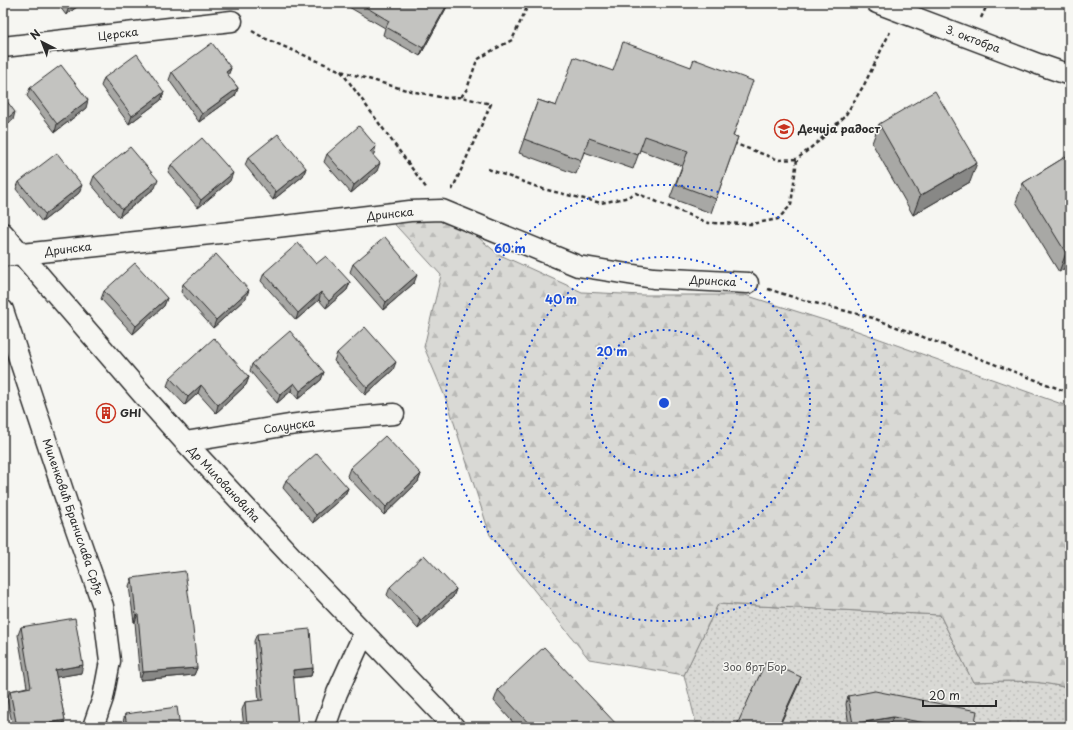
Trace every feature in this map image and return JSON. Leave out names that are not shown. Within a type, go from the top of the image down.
[{"type":"street","name":"3. октобра","points":[[877,3],[1070,75]]},
{"type":"street","name":"Церска","points":[[3,47],[232,21]]},
{"type":"street","name":"Дринска","points":[[12,256],[410,211],[442,210],[578,266],[653,278],[748,283]]},
{"type":"street","name":"Др Миловановића","points":[[3,233],[12,256],[184,442],[454,727]]},
{"type":"street","points":[[3,269],[12,256]]},
{"type":"street","name":"Миленковић Бранислава Срђе","points":[[3,310],[103,606],[110,661],[103,698],[93,727]]},
{"type":"street","name":"Солунска","points":[[184,442],[289,425],[394,414]]},
{"type":"street","points":[[325,727],[337,693],[364,633]]},
{"type":"path","points":[[461,97],[467,88],[477,60],[512,40],[529,3]]},
{"type":"path","points":[[986,8],[988,3]]},
{"type":"path","points":[[730,141],[779,160],[797,158],[819,141],[845,116],[864,85],[900,12]]},
{"type":"path","points":[[232,21],[264,38],[341,71],[406,90],[445,98],[461,97],[492,104],[442,210],[341,71]]},
{"type":"path","points":[[488,168],[543,189],[601,203],[625,198],[636,193],[708,223],[752,224],[778,219],[791,205],[797,158]]},
{"type":"path","points":[[748,283],[799,299],[873,318],[1070,393]]},
{"type":"green space","points":[[388,217],[429,218],[460,222],[498,254],[582,292],[643,295],[745,295],[849,328],[1070,407],[1070,689],[1034,682],[973,682],[940,615],[718,604],[684,675],[589,659],[490,535],[448,404],[424,347],[441,275]]},
{"type":"green space","name":"Зоо врт Бор","points":[[718,604],[940,615],[973,682],[1034,682],[1070,689],[1070,727],[697,727],[684,675]]},
{"type":"building","points":[[66,3],[74,3],[69,7]]},
{"type":"building","points":[[359,3],[448,3],[423,48],[386,27],[389,21]]},
{"type":"building","points":[[623,42],[691,67],[694,59],[753,81],[733,136],[738,137],[716,199],[676,184],[688,151],[645,136],[638,155],[589,138],[581,160],[524,139],[538,100],[556,106],[574,57],[613,71]]},
{"type":"building","points":[[212,43],[231,68],[226,72],[238,88],[202,114],[172,72]]},
{"type":"building","points":[[137,54],[164,92],[132,116],[104,78]]},
{"type":"building","points":[[61,65],[88,100],[57,124],[30,88]]},
{"type":"building","points":[[935,91],[977,163],[920,196],[879,124]]},
{"type":"building","points":[[3,96],[15,112],[3,122]]},
{"type":"building","points":[[359,126],[376,146],[370,152],[380,163],[354,185],[327,154]]},
{"type":"building","points":[[278,134],[306,168],[276,192],[248,158]]},
{"type":"building","points":[[202,138],[233,173],[201,200],[171,165]]},
{"type":"building","points":[[130,147],[158,180],[122,209],[94,176]]},
{"type":"building","points":[[57,153],[82,185],[45,214],[19,182]]},
{"type":"building","points":[[1070,154],[1070,251],[1066,253],[1023,183]]},
{"type":"building","points":[[385,237],[417,275],[386,302],[353,264]]},
{"type":"building","points":[[298,243],[316,264],[326,256],[350,282],[329,301],[321,292],[298,313],[264,273]]},
{"type":"building","points":[[216,254],[249,290],[216,320],[183,284]]},
{"type":"building","points":[[135,263],[167,298],[136,326],[104,291]]},
{"type":"building","points":[[365,327],[396,362],[367,388],[337,353]]},
{"type":"building","points":[[290,331],[324,372],[300,391],[294,383],[280,395],[252,364]]},
{"type":"building","points":[[214,338],[249,377],[218,405],[201,385],[188,397],[170,378]]},
{"type":"building","points":[[385,436],[421,474],[386,507],[350,468]]},
{"type":"building","points":[[317,453],[348,488],[316,515],[286,480]]},
{"type":"building","points":[[424,555],[456,589],[421,621],[390,587]]},
{"type":"building","points":[[185,571],[197,668],[143,672],[138,614],[136,615],[132,578]]},
{"type":"building","points":[[75,618],[83,665],[55,670],[65,720],[29,727],[17,727],[10,691],[31,687],[21,627]]},
{"type":"building","points":[[310,629],[313,668],[293,670],[298,727],[247,727],[245,702],[263,700],[257,634]]},
{"type":"building","points":[[544,647],[619,727],[532,727],[498,690]]},
{"type":"building","points":[[766,661],[801,677],[778,727],[736,727]]},
{"type":"building","points":[[875,691],[977,711],[974,727],[946,727],[893,717],[853,724],[848,696]]},
{"type":"building","points":[[177,707],[180,727],[127,727],[125,714]]},
{"type":"place","name":"Дечија радост","points":[[784,129]]},
{"type":"place","name":"GHI","points":[[106,413]]}]
